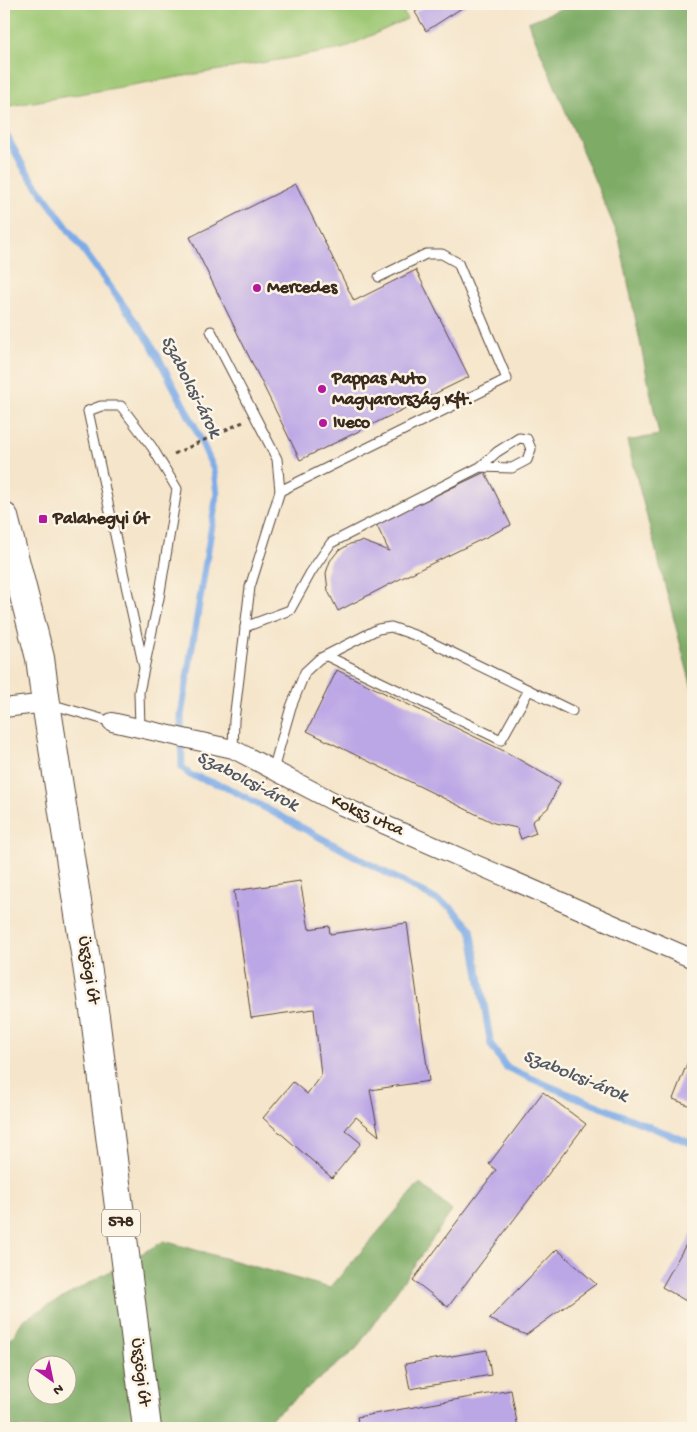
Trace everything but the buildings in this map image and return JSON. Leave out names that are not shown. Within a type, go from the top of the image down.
[{"type":"main road","name":"Üszögi út","points":[[4,517],[40,658],[95,1017],[147,1428]]},
{"type":"street","name":"Koksz utca","points":[[4,708],[46,703]]},
{"type":"street","name":"Koksz utca","points":[[112,722],[233,749],[351,810],[692,957]]},
{"type":"lane","points":[[280,491],[507,378],[458,263],[442,254],[426,254],[379,277]]},
{"type":"lane","points":[[211,332],[277,459],[280,491],[250,587],[234,720],[233,749]]},
{"type":"lane","points":[[140,728],[139,692],[159,598],[177,489],[152,446],[121,406],[101,406],[88,411],[144,668]]},
{"type":"lane","points":[[245,627],[290,610],[311,572],[331,543],[480,467],[497,452],[519,438],[528,440],[531,449],[527,460],[512,468],[480,467]]},
{"type":"lane","points":[[274,770],[291,707],[305,672],[319,659],[378,629],[391,627],[420,636],[572,711]]},
{"type":"lane","points":[[327,656],[501,740],[529,690]]},
{"type":"lane","name":"Koksz utca","points":[[46,703],[112,722]]},
{"type":"path","points":[[160,460],[255,416]]},
{"type":"green space","points":[[4,4],[399,4],[407,19],[342,49],[4,107]]},
{"type":"green space","points":[[573,4],[693,4],[693,692],[627,441],[659,435],[619,238],[528,22]]},
{"type":"green space","points":[[420,1183],[452,1211],[356,1349],[259,1428],[4,1428],[4,1350],[23,1320],[164,1241],[330,1288]]},
{"type":"waterway","name":"Szabolcsi-árok","points":[[4,131],[24,168],[150,342],[194,425],[214,470],[217,494],[181,715],[182,767],[190,775],[224,786],[450,907],[471,929],[491,1045],[506,1067],[693,1144]]},
{"type":"place","name":"Mercedes","points":[[257,288]]},
{"type":"place","name":"Pappas Auto Magyarország Kft.","points":[[322,389]]},
{"type":"place","name":"Iveco","points":[[323,423]]},
{"type":"place","name":"Palahegyi út","points":[[43,519]]}]
